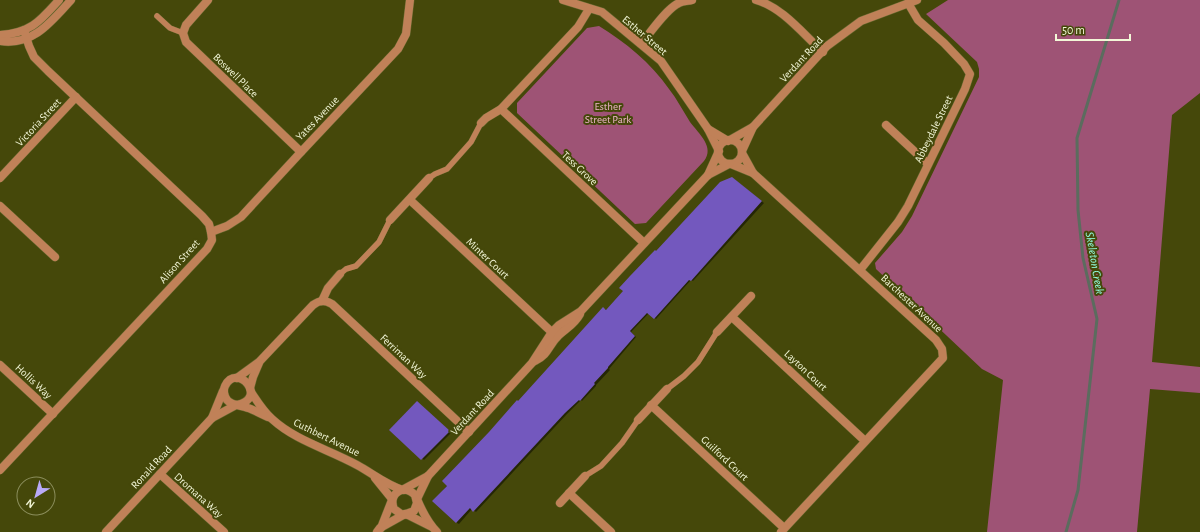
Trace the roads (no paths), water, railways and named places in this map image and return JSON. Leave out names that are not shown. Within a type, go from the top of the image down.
[{"type":"street","points":[[0,35],[26,34],[60,0]]},
{"type":"street","points":[[0,41],[11,42],[26,34],[44,29],[71,0]]},
{"type":"street","points":[[183,33],[190,19],[208,0]]},
{"type":"street","name":"Yates Avenue","points":[[212,232],[227,226],[241,217],[398,49],[406,34],[410,0]]},
{"type":"street","name":"Esther Street","points":[[563,0],[602,12],[661,61],[708,129],[718,152]]},
{"type":"street","points":[[641,44],[664,16],[673,8],[679,3],[692,0]]},
{"type":"street","points":[[756,0],[766,3],[779,12],[823,52]]},
{"type":"street","name":"Verdant Road","points":[[729,140],[753,127],[827,46],[861,21],[918,0]]},
{"type":"street","name":"Abbeydale Street","points":[[860,270],[898,222],[908,206],[965,89],[970,74],[964,64],[944,43],[918,20],[908,3]]},
{"type":"street","points":[[481,123],[486,118],[501,109],[578,27],[589,9]]},
{"type":"street","name":"Boswell Place","points":[[183,33],[186,42],[192,49],[301,152]]},
{"type":"street","name":"Alison Street","points":[[0,470],[207,249],[212,240],[212,232],[209,224],[191,204],[34,57],[26,34]]},
{"type":"street","name":"Victoria Street","points":[[0,178],[76,97]]},
{"type":"street","name":"Tess Grove","points":[[501,109],[644,243]]},
{"type":"street","points":[[886,125],[928,164]]},
{"type":"street","name":"Verdant Road","points":[[742,152],[753,127]]},
{"type":"street","name":"Esther Street","points":[[708,129],[729,140]]},
{"type":"street","points":[[729,140],[738,143],[742,152],[739,160],[730,164],[722,160],[718,152],[722,144],[729,140]]},
{"type":"street","name":"Verdant Road","points":[[417,499],[428,476],[532,363],[560,325],[581,311],[708,175],[718,152]]},
{"type":"street","name":"Barchester Avenue","points":[[742,152],[753,173],[936,340],[942,349],[943,358],[865,440],[783,530]]},
{"type":"street","name":"Verdant Road","points":[[708,175],[730,164]]},
{"type":"street","name":"Barchester Avenue","points":[[730,164],[753,173]]},
{"type":"street","points":[[390,220],[410,200],[428,178]]},
{"type":"street","name":"Minter Court","points":[[410,200],[554,335]]},
{"type":"street","points":[[0,206],[55,258]]},
{"type":"street","points":[[260,362],[253,377],[247,401],[243,404],[237,405],[229,402],[226,398],[224,390],[228,382],[237,378],[260,362],[313,304],[322,301],[328,288],[340,274]]},
{"type":"street","points":[[717,332],[751,296]]},
{"type":"street","name":"Ferriman Way","points":[[322,301],[332,304],[469,432]]},
{"type":"street","name":"Layton Court","points":[[732,316],[865,440]]},
{"type":"street","name":"Hollis Way","points":[[0,365],[53,414]]},
{"type":"street","points":[[237,378],[246,381],[250,390]]},
{"type":"street","points":[[638,420],[667,389]]},
{"type":"street","name":"Ronald Road","points":[[212,418],[224,390]]},
{"type":"street","name":"Cuthbert Avenue","points":[[250,390],[270,418],[285,430],[359,465],[374,476],[403,489]]},
{"type":"street","name":"Cuthbert Avenue","points":[[237,405],[270,418]]},
{"type":"street","name":"Ronald Road","points":[[106,532],[212,418],[237,405]]},
{"type":"street","name":"Guilford Court","points":[[651,405],[783,530]]},
{"type":"street","name":"Dromana Way","points":[[160,474],[224,532]]},
{"type":"street","name":"Cuthbert Avenue","points":[[374,476],[392,500]]},
{"type":"street","name":"Verdant Road","points":[[403,489],[428,476]]},
{"type":"street","points":[[560,503],[585,476]]},
{"type":"street","points":[[379,530],[396,492],[403,489],[412,492],[423,513],[435,530]]},
{"type":"street","points":[[569,493],[611,532]]},
{"type":"street","points":[[379,530],[405,514],[414,511],[417,499]]},
{"type":"street","points":[[392,500],[394,509],[435,530]]},
{"type":"lane","points":[[157,16],[170,28],[183,33]]},
{"type":"lane","points":[[428,178],[446,169],[471,142],[481,123]]},
{"type":"lane","points":[[340,274],[346,269],[356,266],[379,242],[390,220]]},
{"type":"lane","points":[[667,389],[684,376],[698,362],[717,332]]},
{"type":"lane","points":[[585,476],[601,466],[622,443],[638,420]]},
{"type":"waterway","name":"Skeleton Creek","points":[[1066,532],[1078,490],[1097,319],[1083,258],[1078,210],[1077,138],[1119,0]]},
{"type":"park label","name":"Esther Street Park","points":[[608,112]]}]
